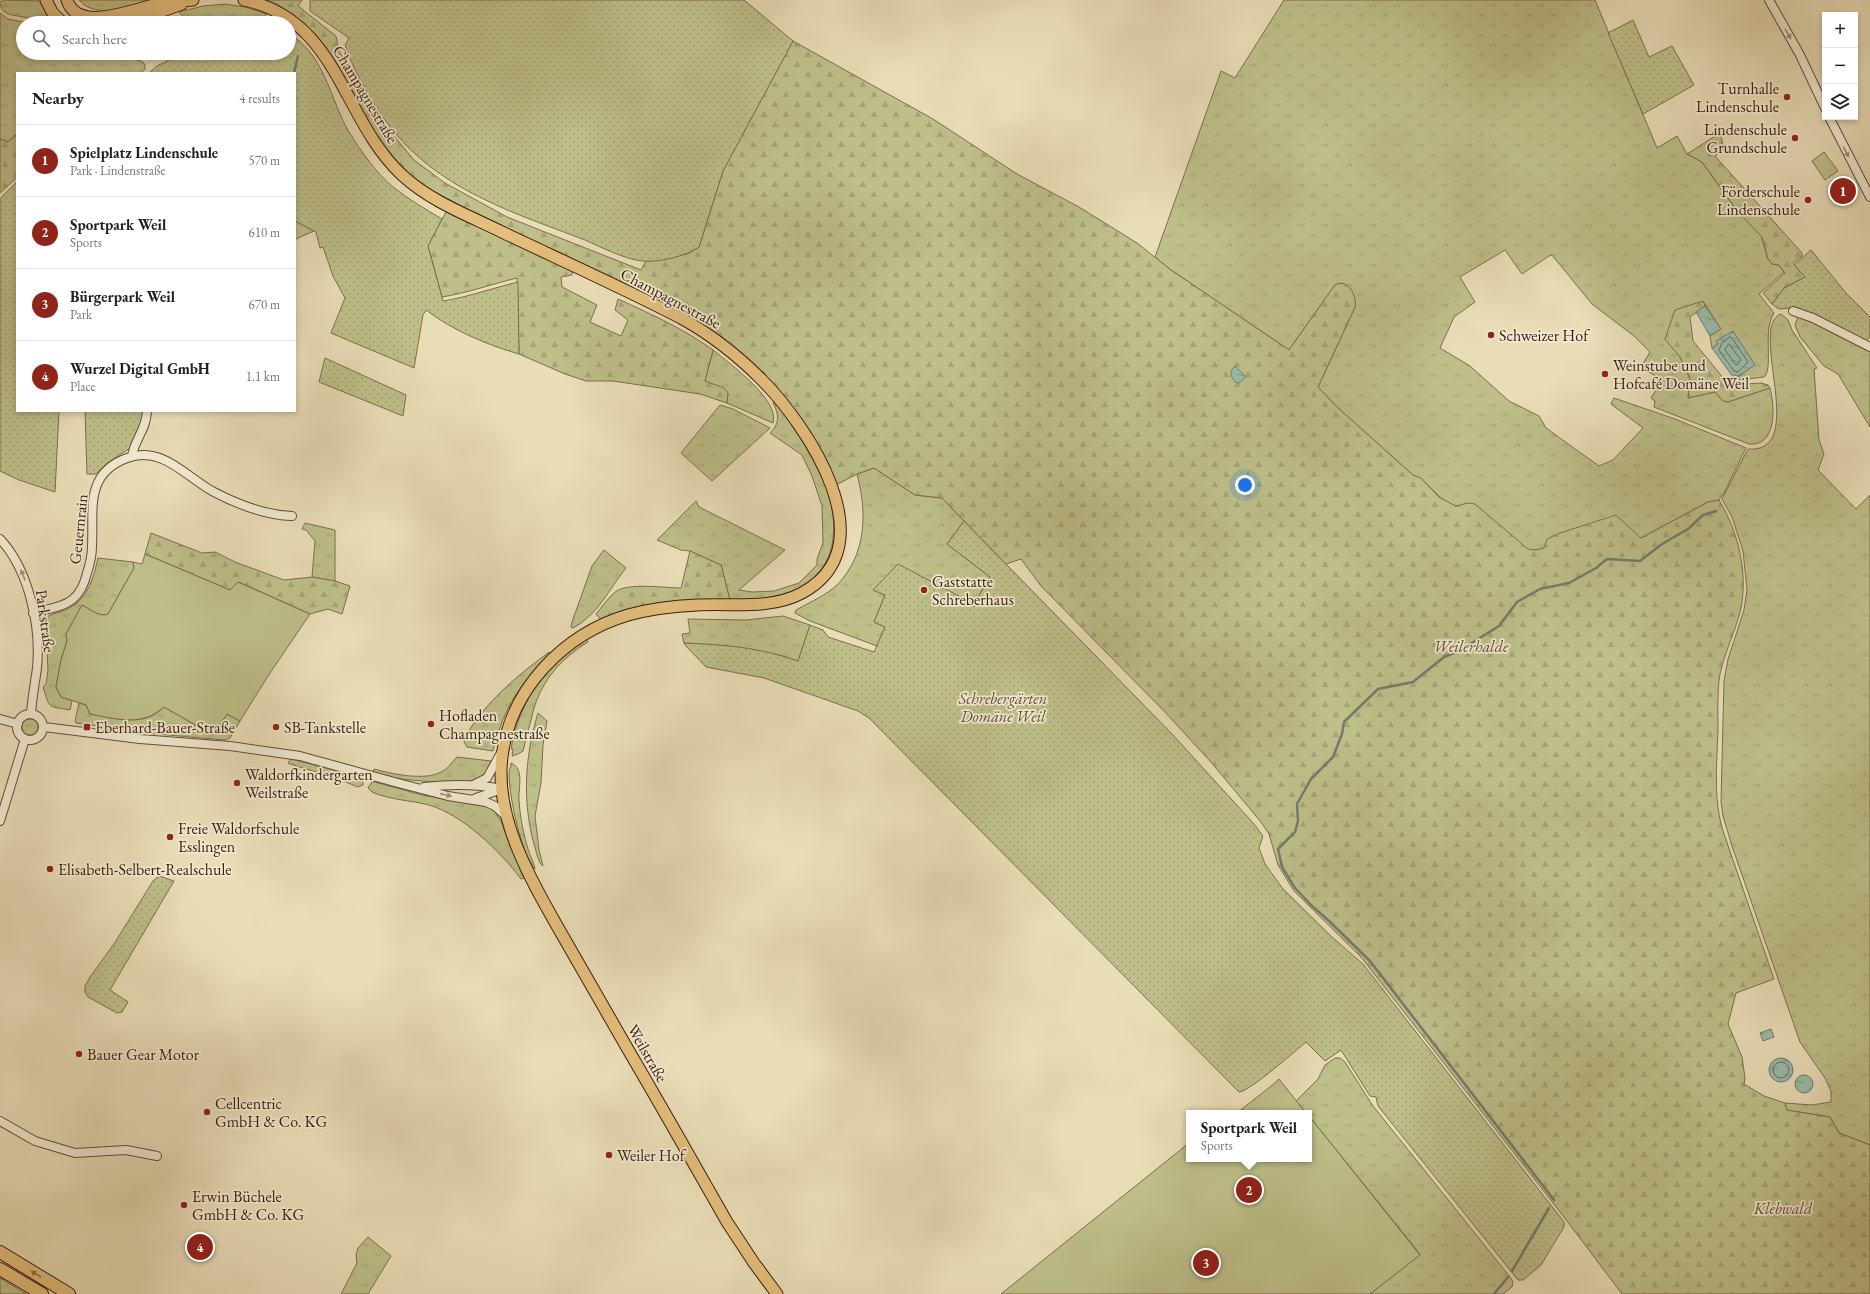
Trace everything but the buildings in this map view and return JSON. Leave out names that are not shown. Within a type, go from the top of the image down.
[{"type":"highway","points":[[0,1252],[70,1294]]},
{"type":"highway","points":[[0,1269],[42,1294]]},
{"type":"main road","points":[[46,0],[52,12],[56,16]]},
{"type":"main road","points":[[104,16],[162,3],[193,0]]},
{"type":"main road","points":[[148,16],[193,0]]},
{"type":"main road","name":"Champagnestraße","points":[[244,0],[261,5],[282,16]]},
{"type":"main road","points":[[66,1],[73,10],[82,16]]},
{"type":"main road","name":"Champagnestraße","points":[[296,25],[309,35],[319,47],[373,140],[387,159],[403,176],[420,189],[454,209],[662,308],[712,337],[753,372],[788,411],[820,461],[836,497],[841,528],[838,548],[826,572],[811,586],[794,596],[773,602],[695,605],[651,610],[618,619],[586,633],[559,652],[531,683],[516,708],[496,771],[502,789]]},
{"type":"main road","name":"Weilstraße","points":[[502,789],[508,819],[524,862],[570,949],[727,1222],[757,1268],[777,1294]]},
{"type":"street","points":[[1769,0],[1800,55],[1822,102]]},
{"type":"street","points":[[1831,120],[1870,197]]},
{"type":"street","points":[[1793,311],[1814,318],[1870,347]]},
{"type":"street","points":[[132,456],[134,448],[146,424],[147,412]]},
{"type":"street","name":"Geuernrain","points":[[33,613],[65,604],[79,592],[86,577],[92,553],[92,507],[96,488],[110,468],[132,456],[148,455],[163,458],[202,485],[230,500],[267,513],[292,516]]},
{"type":"street","name":"Parkstraße","points":[[0,539],[13,555],[21,569],[33,613],[38,652],[31,714]]},
{"type":"street","points":[[31,714],[40,718],[44,727],[42,733],[37,738],[32,740],[25,739],[18,732],[18,724],[23,716],[31,714]]},
{"type":"street","points":[[0,719],[18,724]]},
{"type":"street","name":"Weilstraße","points":[[44,727],[133,738],[271,751],[313,759],[448,796],[473,798],[495,806],[508,819]]},
{"type":"street","points":[[0,821],[25,739]]},
{"type":"street","points":[[472,785],[485,780],[496,771]]},
{"type":"street","name":"Weilstraße","points":[[419,788],[438,785],[472,785],[502,789]]},
{"type":"street","points":[[473,798],[502,789]]},
{"type":"street","points":[[0,1122],[35,1141],[74,1153],[126,1150],[157,1156]]},
{"type":"green space","points":[[5,0],[40,1],[50,16],[15,16],[6,13],[1,7],[0,2]]},
{"type":"green space","points":[[79,0],[156,0],[127,8],[105,11],[96,10]]},
{"type":"green space","points":[[266,0],[302,0],[298,6],[336,36],[339,51],[356,81],[388,129],[414,160],[445,183],[507,217],[641,270],[646,261],[688,254],[699,247],[723,171],[793,41],[933,119],[1017,174],[1079,207],[1137,243],[1171,270],[1289,350],[1335,285],[1340,283],[1348,286],[1355,298],[1355,307],[1318,387],[1337,407],[1413,475],[1421,478],[1439,497],[1456,506],[1468,503],[1475,504],[1528,549],[1536,550],[1544,548],[1547,539],[1560,533],[1616,515],[1641,538],[1708,502],[1719,500],[1726,512],[1740,552],[1743,594],[1741,608],[1722,665],[1719,681],[1716,780],[1718,806],[1723,831],[1774,979],[1736,993],[1728,1024],[1742,1057],[1745,1078],[1744,1084],[1764,1096],[1785,1103],[1787,1110],[1830,1117],[1839,1133],[1870,1145],[1870,1294],[1622,1294],[1564,1217],[1361,957],[1294,891],[1278,865],[1269,834],[1261,822],[1210,761],[1164,711],[1041,586],[1021,559],[1006,564],[942,498],[915,495],[874,468],[857,474],[836,485],[831,474],[735,350],[427,188],[405,171],[386,151],[318,40],[296,16],[277,4]]},
{"type":"green space","points":[[310,0],[744,0],[793,41],[723,171],[699,247],[672,258],[656,261],[642,261],[620,255],[494,204],[452,182],[432,168],[413,152],[382,116],[364,88],[350,59],[345,45],[349,38],[310,11]]},
{"type":"green space","points":[[1284,0],[1595,0],[1657,148],[1677,136],[1687,154],[1702,162],[1738,212],[1761,235],[1768,259],[1771,263],[1779,265],[1784,272],[1759,294],[1774,313],[1769,329],[1768,366],[1764,377],[1740,380],[1737,377],[1743,374],[1717,342],[1718,344],[1712,348],[1710,336],[1721,329],[1703,301],[1665,338],[1680,357],[1690,379],[1688,398],[1715,392],[1723,401],[1728,402],[1770,388],[1773,414],[1769,432],[1765,439],[1758,443],[1749,444],[1654,407],[1655,401],[1651,398],[1662,380],[1641,367],[1650,352],[1634,336],[1592,304],[1552,255],[1522,274],[1505,250],[1460,277],[1475,302],[1454,317],[1440,348],[1470,366],[1509,401],[1539,416],[1546,428],[1599,466],[1613,460],[1643,428],[1611,404],[1614,398],[1675,419],[1746,448],[1724,493],[1719,500],[1708,502],[1641,538],[1528,550],[1468,503],[1456,506],[1444,500],[1424,482],[1413,475],[1337,407],[1318,387],[1355,307],[1353,293],[1347,286],[1340,283],[1335,285],[1289,350],[1171,270],[1155,257],[1221,71],[1235,78]]},
{"type":"green space","points":[[225,4],[245,7],[267,14],[264,16],[183,16],[179,12],[203,6]]},
{"type":"green space","points":[[0,13],[8,19],[16,21],[16,60],[137,60],[143,62],[145,65],[145,69],[141,72],[16,72],[16,135],[8,142],[0,139]]},
{"type":"green space","points":[[1633,20],[1649,57],[1672,46],[1694,85],[1643,114],[1608,33]]},
{"type":"green space","points":[[296,39],[301,43],[311,53],[319,65],[349,132],[375,168],[399,191],[442,219],[428,246],[443,301],[518,282],[519,354],[494,346],[459,331],[426,310],[423,315],[414,368],[331,333],[345,298],[333,276],[323,247],[320,248],[316,232],[296,222],[296,72],[150,72],[157,66],[169,60],[296,60]]},
{"type":"green space","points":[[1720,133],[1724,149],[1715,156],[1802,253],[1802,256],[1793,263],[1805,277],[1784,288],[1772,304],[1763,293],[1785,273],[1779,265],[1772,264],[1768,259],[1762,237],[1738,212],[1702,162],[1687,154]]},
{"type":"green space","points":[[16,135],[16,178],[0,193],[0,139],[8,142]]},
{"type":"green space","points":[[1824,152],[1838,171],[1825,180],[1812,161]]},
{"type":"green space","points":[[16,183],[16,412],[59,412],[55,492],[19,480],[0,471],[0,199]]},
{"type":"green space","points":[[447,210],[573,270],[572,275],[561,277],[562,287],[597,305],[590,322],[621,336],[628,320],[615,310],[618,299],[655,316],[702,342],[713,350],[705,381],[724,388],[728,393],[727,403],[700,394],[613,381],[586,381],[565,374],[519,354],[517,278],[442,297],[428,246]]},
{"type":"green space","points":[[296,222],[314,231],[296,239]]},
{"type":"green space","points":[[1811,250],[1846,293],[1870,317],[1870,336],[1866,342],[1791,308],[1779,309],[1772,304],[1784,288],[1805,277],[1794,265]]},
{"type":"green space","points":[[1703,301],[1705,306],[1690,317],[1693,341],[1729,385],[1761,383],[1768,385],[1770,388],[1728,402],[1723,401],[1715,392],[1688,398],[1690,379],[1680,357],[1665,339],[1675,310]]},
{"type":"green space","points":[[1781,314],[1788,320],[1792,330],[1817,368],[1814,369],[1819,440],[1824,454],[1818,470],[1856,509],[1870,495],[1870,1145],[1839,1133],[1830,1117],[1786,1110],[1785,1103],[1812,1105],[1831,1102],[1831,1091],[1825,1078],[1800,1042],[1732,846],[1723,816],[1721,802],[1724,681],[1728,659],[1744,610],[1747,590],[1743,551],[1732,517],[1722,499],[1748,449],[1766,445],[1775,432],[1777,412],[1770,341],[1772,323]]},
{"type":"green space","points":[[1798,317],[1803,317],[1870,350],[1870,427],[1838,374],[1824,366],[1800,337],[1795,325]]},
{"type":"green space","points":[[713,350],[762,393],[773,414],[773,423],[727,403],[728,393],[705,381]]},
{"type":"green space","points":[[325,358],[406,395],[403,416],[319,382]]},
{"type":"green space","points":[[775,401],[814,456],[823,476],[833,512],[834,529],[832,546],[826,561],[817,575],[803,586],[785,595],[772,598],[758,600],[730,600],[721,565],[690,551],[681,550],[657,540],[696,501],[699,507],[785,550],[739,590],[752,592],[774,591],[799,583],[817,565],[817,559],[823,543],[822,506],[812,476],[802,455],[770,433],[776,426],[778,419],[773,403]]},
{"type":"green space","points":[[720,405],[733,409],[770,428],[712,481],[681,453]]},
{"type":"green space","points":[[85,412],[143,412],[142,422],[130,448],[106,464],[96,474],[87,474]]},
{"type":"green space","points":[[874,468],[915,495],[942,498],[964,521],[947,544],[990,577],[974,604],[873,590],[885,595],[874,622],[885,627],[877,646],[810,621],[795,613],[796,610],[834,588],[848,572],[855,559],[862,532],[862,503],[857,474]]},
{"type":"green space","name":"Schrebergärten Domäne Weil","points":[[964,521],[1173,735],[1254,824],[1263,836],[1259,848],[1265,864],[1283,889],[1333,938],[1363,964],[1564,1222],[1564,1227],[1541,1265],[1523,1280],[1518,1280],[1378,1106],[1376,1097],[1370,1096],[1341,1050],[1325,1061],[1306,1042],[1262,1079],[1239,1092],[869,718],[858,711],[764,678],[706,667],[684,643],[755,650],[798,661],[810,625],[823,630],[828,637],[874,652],[885,627],[874,622],[885,595],[873,590],[898,564],[974,604],[990,577],[947,544]]},
{"type":"green space","points":[[305,523],[335,530],[335,581],[312,577],[315,541],[306,530],[302,529]]},
{"type":"green space","points":[[151,533],[202,553],[215,552],[235,562],[284,580],[312,577],[335,581],[350,586],[342,614],[328,609],[310,614],[239,582],[230,590],[145,554]]},
{"type":"green space","points":[[604,550],[626,568],[596,609],[582,623],[573,628],[571,627],[572,622],[592,566]]},
{"type":"green space","points":[[690,551],[721,565],[730,600],[602,621],[596,614],[612,594],[621,589],[637,586],[681,588]]},
{"type":"green space","points":[[145,554],[230,590],[238,582],[310,614],[268,676],[240,721],[227,714],[213,735],[164,707],[147,717],[129,720],[90,714],[86,705],[61,697],[56,687],[61,660],[67,641],[66,634],[82,605],[98,614],[108,614],[134,568],[133,562],[142,564]]},
{"type":"green space","points":[[98,558],[133,562],[134,568],[108,614],[98,614],[82,605],[66,634],[67,641],[61,660],[56,687],[61,697],[72,701],[70,710],[53,707],[47,699],[43,687],[46,684],[48,670],[45,618],[73,606],[79,601],[88,589]]},
{"type":"green space","points":[[783,616],[810,625],[798,661],[756,650],[684,643],[682,634],[690,633],[688,619],[746,620]]},
{"type":"green space","points":[[586,639],[588,642],[562,662],[548,679],[534,708],[523,751],[512,756],[513,749],[511,749],[518,723],[536,686],[563,655]]},
{"type":"green space","points":[[549,652],[551,654],[525,682],[511,702],[501,724],[493,751],[467,747],[464,742],[465,737],[482,712],[525,670]]},
{"type":"green space","points":[[79,703],[86,705],[90,714],[129,720],[148,718],[164,707],[213,735],[227,714],[240,721],[230,738],[225,740],[156,734],[76,723],[75,721]]},
{"type":"green space","points":[[538,713],[547,721],[543,745],[541,783],[535,816],[539,850],[543,866],[537,856],[530,828],[527,795],[530,745]]},
{"type":"green space","points":[[30,719],[37,724],[38,727],[33,734],[30,735],[23,730],[22,727],[27,720]]},
{"type":"green space","points":[[457,757],[491,761],[487,771],[481,778],[470,782],[435,782],[414,780],[373,772],[374,769],[408,776],[434,775],[446,769]]},
{"type":"green space","points":[[291,759],[358,776],[363,780],[363,785],[358,787],[336,778],[290,764],[288,763]]},
{"type":"green space","points":[[511,763],[518,770],[519,774],[519,800],[523,831],[535,869],[525,850],[517,824],[511,796],[509,772]]},
{"type":"green space","points":[[372,782],[422,795],[481,804],[494,810],[501,821],[524,878],[521,879],[503,857],[468,825],[442,810],[429,805],[386,797],[372,792],[368,788]]},
{"type":"green space","points":[[159,876],[174,881],[110,990],[128,1002],[122,1012],[117,1013],[88,997],[85,992],[85,986],[114,944],[153,881]]},
{"type":"green space","points":[[1335,1058],[1340,1058],[1345,1062],[1373,1106],[1510,1277],[1513,1282],[1512,1287],[1503,1294],[1370,1294],[1420,1254],[1312,1120],[1312,1110],[1304,1110],[1296,1101],[1318,1079],[1325,1065]]},
{"type":"green space","points":[[1279,1079],[1304,1110],[1241,1110]]},
{"type":"green space","points":[[1312,1120],[1420,1255],[1370,1294],[1001,1294],[1186,1145],[1186,1162],[1312,1162]]},
{"type":"green space","points":[[368,1237],[391,1256],[368,1294],[341,1294],[357,1263],[356,1255],[358,1248]]},
{"type":"green space","points":[[0,1278],[26,1294],[1,1294]]},
{"type":"water","points":[[1705,306],[1721,329],[1710,336],[1696,312]]},
{"type":"water","points":[[1733,331],[1755,365],[1737,377],[1736,375],[1733,377],[1712,348],[1718,344],[1716,341]]},
{"type":"water","points":[[1235,366],[1246,377],[1239,383],[1233,379],[1231,375],[1231,371]]},
{"type":"water","points":[[1771,1029],[1774,1037],[1763,1041],[1760,1033]]},
{"type":"water","points":[[1781,1058],[1789,1062],[1793,1070],[1789,1078],[1781,1082],[1773,1078],[1769,1070],[1773,1062]]},
{"type":"water","points":[[1800,1075],[1808,1075],[1813,1080],[1811,1091],[1808,1093],[1800,1093],[1795,1088],[1795,1080]]},
{"type":"waterway","points":[[294,72],[298,56]]},
{"type":"waterway","points":[[1554,1200],[1370,961],[1295,888],[1282,867],[1278,849],[1295,832],[1298,821],[1297,804],[1311,779],[1333,757],[1342,734],[1344,722],[1378,689],[1413,682],[1444,657],[1459,651],[1499,626],[1517,602],[1540,589],[1569,583],[1596,568],[1607,559],[1640,561],[1662,544],[1688,529],[1703,515],[1716,511]]},
{"type":"waterway","points":[[1512,1271],[1549,1208]]},
{"type":"waterway","points":[[1494,1294],[1508,1277]]},
{"type":"place","name":"Turnhalle Lindenschule","points":[[1787,97]]},
{"type":"place","name":"Lindenschule Grundschule","points":[[1795,138]]},
{"type":"place","name":"Spielplatz Lindenschule","points":[[1843,191]]},
{"type":"place","name":"Förderschule Lindenschule","points":[[1808,200]]},
{"type":"place","name":"Schweizer Hof","points":[[1491,335]]},
{"type":"place","name":"Weinstube und Hofcafé Domäne Weil","points":[[1605,374]]},
{"type":"place","name":"Gaststatte Schreberhaus","points":[[924,590]]},
{"type":"place","name":"Hofladen Champagnestraße","points":[[431,724]]},
{"type":"place","name":"Eberhard-Bauer-Straße","points":[[87,727]]},
{"type":"place","name":"SB-Tankstelle","points":[[276,727]]},
{"type":"place","name":"Waldorfkindergarten Weilstraße","points":[[237,783]]},
{"type":"place","name":"Freie Waldorfschule Esslingen","points":[[170,837]]},
{"type":"place","name":"Elisabeth-Selbert-Realschule","points":[[50,869]]},
{"type":"place","name":"Bauer Gear Motor","points":[[79,1054]]},
{"type":"place","name":"Cellcentric GmbH & Co. KG","points":[[207,1112]]},
{"type":"place","name":"Weiler Hof","points":[[609,1155]]},
{"type":"place","name":"Sportpark Weil","points":[[1249,1190]]},
{"type":"place","name":"Erwin Büchele GmbH & Co. KG","points":[[184,1205]]},
{"type":"place","name":"Wurzel Digital GmbH","points":[[200,1247]]},
{"type":"place","name":"Bürgerpark Weil","points":[[1206,1263]]},
{"type":"park label","name":"Weilerhalde","points":[[1471,646]]},
{"type":"park label","name":"Klebwald","points":[[1783,1208]]}]
